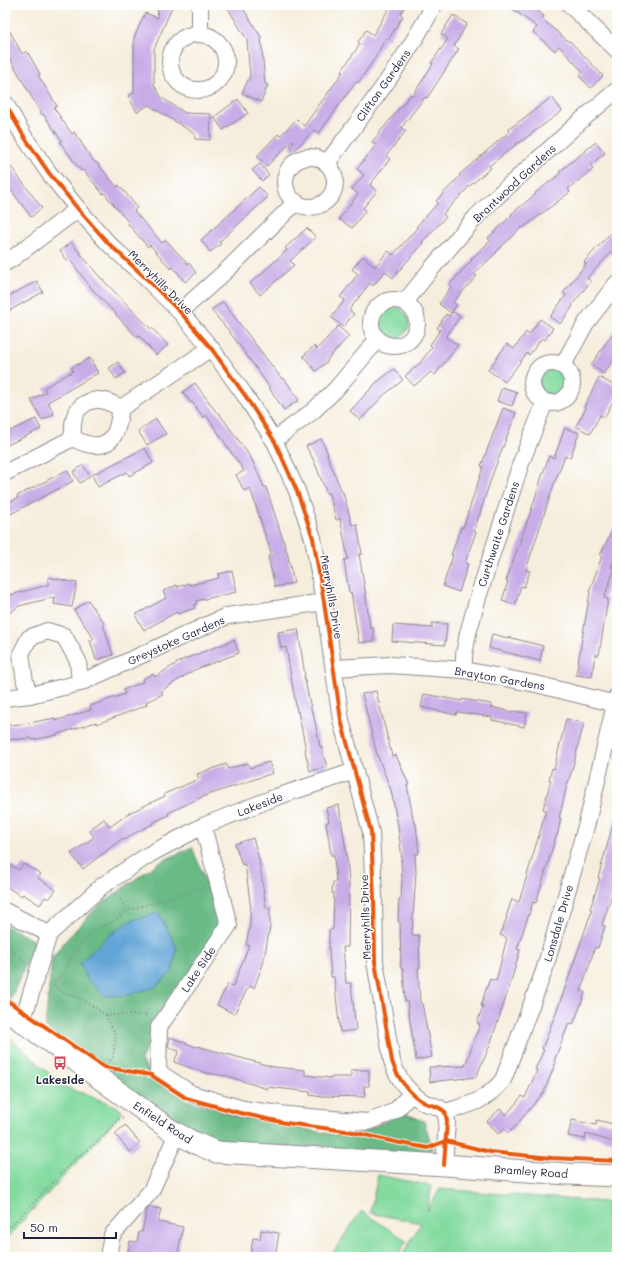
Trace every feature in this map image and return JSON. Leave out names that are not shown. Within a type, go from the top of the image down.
[{"type":"main road","name":"Enfield Road","points":[[13,1014],[177,1134],[216,1152],[444,1165]]},
{"type":"main road","name":"Bramley Road","points":[[444,1165],[617,1176]]},
{"type":"street","points":[[200,5],[200,34]]},
{"type":"street","name":"Clifton Gardens","points":[[327,163],[384,85],[425,22],[434,5]]},
{"type":"street","points":[[570,5],[617,50]]},
{"type":"street","name":"Brantwood Gardens","points":[[405,302],[432,268],[485,208],[617,90]]},
{"type":"street","name":"Merryhills Drive","points":[[5,103],[48,172],[78,209],[108,242],[180,312],[211,348],[244,394],[274,440],[297,491],[313,538],[341,720],[371,832],[375,962],[392,1061],[402,1082],[412,1093],[426,1103],[438,1106],[445,1112]]},
{"type":"street","points":[[304,157],[320,159],[327,163],[335,178],[335,186],[332,194],[320,205],[312,207],[304,206],[296,202],[290,196],[285,181],[291,166],[297,160],[304,157]]},
{"type":"street","points":[[180,312],[296,202]]},
{"type":"street","points":[[5,263],[78,209]]},
{"type":"street","points":[[562,365],[586,323],[617,283]]},
{"type":"street","points":[[398,300],[405,302],[413,310],[417,322],[416,329],[407,342],[392,346],[384,344],[373,334],[371,319],[373,312],[377,306],[383,302],[398,300]]},
{"type":"street","points":[[274,440],[313,411],[336,389],[378,339]]},
{"type":"street","points":[[73,438],[89,445],[104,444],[115,433],[121,408],[211,348]]},
{"type":"street","points":[[551,362],[562,365],[571,374],[573,386],[571,392],[567,397],[557,403],[545,402],[535,394],[533,389],[533,376],[540,367],[545,364],[551,362]]},
{"type":"street","points":[[73,438],[72,425],[76,412],[84,404],[96,399],[108,402],[121,408]]},
{"type":"street","name":"Curthwaite Gardens","points":[[464,670],[464,656],[468,633],[479,594],[521,463],[545,402]]},
{"type":"street","points":[[5,473],[73,438]]},
{"type":"street","name":"Greystoke Gardens","points":[[5,698],[30,695],[80,683],[228,616],[324,602]]},
{"type":"street","points":[[30,695],[24,682],[21,654],[29,638],[47,631],[64,636],[78,661],[80,683]]},
{"type":"street","name":"Brayton Gardens","points":[[334,668],[390,666],[464,670],[616,700]]},
{"type":"street","name":"Lonsdale Drive","points":[[445,1112],[483,1099],[503,1080],[544,971],[587,823],[616,700]]},
{"type":"street","name":"Lakeside","points":[[49,934],[102,886],[150,854],[203,826],[276,797],[355,771]]},
{"type":"street","name":"Lake Side","points":[[203,826],[229,925],[159,1027],[158,1072],[192,1094],[243,1108],[288,1115],[367,1122],[387,1116],[396,1110],[412,1093]]},
{"type":"street","points":[[5,911],[49,934],[25,1013],[13,1014]]},
{"type":"street","points":[[444,1165],[447,1121],[445,1112]]},
{"type":"street","points":[[108,1257],[112,1235],[151,1191],[177,1134]]},
{"type":"path","points":[[104,1067],[114,1057],[116,1036],[106,1015],[80,998],[61,992],[54,983],[62,976],[76,950],[95,930],[117,918],[126,911],[217,883]]},
{"type":"path","points":[[119,897],[126,911]]},
{"type":"path","points":[[106,1015],[143,1014],[167,1016]]},
{"type":"path","points":[[104,1067],[111,1068]]},
{"type":"path","points":[[5,1232],[75,1160],[99,1140],[119,1119],[139,1107]]},
{"type":"green space","points":[[393,307],[399,308],[406,314],[409,323],[408,329],[402,336],[393,339],[387,338],[380,332],[377,323],[378,317],[384,310]]},
{"type":"green space","points":[[552,369],[561,373],[565,382],[561,391],[552,395],[543,391],[539,382],[543,373]]},
{"type":"green space","points":[[192,847],[223,925],[156,1025],[141,1061],[156,1081],[186,1100],[238,1116],[350,1138],[403,1113],[424,1121],[434,1153],[217,1149],[197,1141],[45,1027],[52,958],[66,940],[97,907],[158,863]]},
{"type":"green space","points":[[5,925],[36,942],[10,1000],[5,996]]},
{"type":"green space","points":[[5,1033],[63,1086],[116,1106],[123,1112],[5,1240]]},
{"type":"green space","points":[[378,1175],[432,1186],[427,1211],[440,1189],[617,1203],[617,1257],[401,1257],[421,1223],[370,1213]]},
{"type":"green space","points":[[361,1211],[407,1241],[396,1257],[330,1257]]},
{"type":"water","points":[[159,913],[177,948],[172,972],[155,987],[128,995],[106,996],[88,981],[80,963],[108,936],[132,920]]},
{"type":"building","points":[[157,5],[173,5],[154,49],[154,85],[162,98],[185,113],[211,114],[210,140],[195,139],[195,134],[149,105],[137,112],[128,96],[134,93],[134,38],[145,13],[158,18]]},
{"type":"building","points":[[226,5],[241,5],[261,37],[265,84],[268,85],[261,102],[242,93],[250,76],[247,40]]},
{"type":"building","points":[[391,5],[406,5],[400,14],[403,16],[388,40],[386,38],[375,58],[358,83],[356,82],[319,133],[314,130],[294,151],[290,147],[294,141],[293,140],[267,166],[257,156],[278,134],[280,136],[297,119],[304,126],[343,72],[341,72],[360,44],[358,42],[366,30],[373,35]]},
{"type":"building","points":[[507,5],[530,5],[544,16],[542,19],[569,42],[570,41],[603,76],[591,88],[579,76],[583,72],[559,46],[555,51],[533,32],[537,27]]},
{"type":"building","points":[[453,15],[467,24],[454,46],[459,49],[427,98],[425,97],[401,128],[406,131],[386,156],[390,159],[370,185],[377,191],[363,208],[366,210],[352,228],[339,219],[358,194],[352,189],[364,175],[357,169],[376,145],[372,142],[411,94],[413,95],[433,64],[431,63],[448,39],[441,34]]},
{"type":"building","points":[[5,22],[22,54],[27,51],[40,74],[38,75],[57,106],[54,108],[72,134],[74,132],[95,163],[96,162],[117,187],[119,185],[137,207],[134,211],[162,243],[166,240],[188,264],[189,263],[196,273],[185,282],[173,267],[171,269],[150,245],[148,247],[104,193],[103,194],[83,170],[81,171],[60,142],[62,141],[43,114],[42,115],[5,50]]},
{"type":"building","points":[[552,97],[562,111],[489,166],[491,168],[467,188],[443,214],[446,217],[422,242],[423,243],[393,278],[385,271],[373,286],[370,283],[349,310],[354,314],[343,327],[331,317],[345,300],[340,297],[358,274],[352,269],[363,256],[375,267],[388,251],[393,255],[438,203],[436,201],[460,176],[459,175],[510,131],[509,129]]},
{"type":"building","points":[[238,99],[248,113],[223,130],[214,117]]},
{"type":"building","points":[[596,142],[605,153],[590,165],[593,169],[568,189],[570,192],[523,228],[522,227],[474,274],[477,276],[453,302],[457,305],[451,313],[439,304],[451,287],[449,285],[472,260],[471,259],[490,241],[488,238],[512,215],[511,214]]},
{"type":"building","points":[[5,159],[42,208],[31,217],[5,182]]},
{"type":"building","points":[[260,164],[269,175],[262,181],[252,170]]},
{"type":"building","points":[[259,187],[268,197],[219,242],[221,244],[210,252],[201,240]]},
{"type":"building","points":[[617,226],[617,246],[587,278],[591,281],[572,305],[573,306],[560,324],[550,317],[566,295],[563,293],[586,264],[584,262]]},
{"type":"building","points":[[307,228],[316,237],[290,261],[294,265],[260,295],[250,283],[287,250],[285,248]]},
{"type":"building","points":[[71,242],[98,275],[168,345],[156,355],[139,336],[137,337],[116,315],[92,289],[70,260],[68,262],[60,251]]},
{"type":"building","points":[[37,281],[43,292],[5,313],[5,298]]},
{"type":"building","points":[[223,302],[282,379],[284,378],[299,400],[284,410],[251,361],[211,310]]},
{"type":"building","points":[[453,312],[460,316],[446,337],[458,345],[435,375],[431,372],[414,386],[405,376],[420,363],[432,347],[430,345],[440,330],[437,328],[446,314],[450,316]]},
{"type":"building","points":[[540,319],[553,328],[545,340],[542,338],[529,355],[527,353],[505,382],[488,370],[507,344],[514,349],[526,332],[529,335]]},
{"type":"building","points":[[338,326],[349,336],[327,360],[328,361],[316,371],[303,356],[314,346],[317,349]]},
{"type":"building","points":[[617,327],[617,355],[604,374],[591,365]]},
{"type":"building","points":[[90,358],[98,373],[48,402],[54,414],[42,420],[31,400],[46,392],[44,388],[73,371],[71,368]]},
{"type":"building","points":[[118,362],[125,373],[116,379],[109,368]]},
{"type":"building","points":[[394,369],[403,380],[384,395],[360,420],[350,411],[376,383]]},
{"type":"building","points":[[599,377],[617,387],[617,394],[604,418],[600,415],[590,434],[576,426],[586,408],[584,407]]},
{"type":"building","points":[[195,383],[251,458],[264,487],[266,487],[287,552],[294,583],[275,587],[268,556],[272,556],[250,488],[244,491],[236,475],[244,471],[206,415],[204,418],[183,392]]},
{"type":"building","points":[[502,387],[517,392],[512,406],[497,401]]},
{"type":"building","points":[[503,408],[516,413],[493,473],[474,531],[476,532],[465,563],[468,564],[459,592],[443,586],[453,555],[451,555],[461,527],[463,528],[483,467],[481,466]]},
{"type":"building","points":[[36,419],[41,429],[5,446],[5,433]]},
{"type":"building","points":[[156,419],[166,434],[147,445],[138,431]]},
{"type":"building","points":[[565,428],[579,433],[570,458],[565,456],[554,484],[526,570],[530,571],[524,587],[521,586],[515,605],[502,601],[508,581],[506,581],[549,456],[554,458]]},
{"type":"building","points":[[321,439],[343,492],[352,525],[357,524],[362,554],[359,554],[370,628],[373,628],[374,641],[359,643],[351,592],[349,593],[344,560],[348,559],[340,518],[336,520],[329,493],[327,494],[314,461],[306,446]]},
{"type":"building","points":[[145,448],[153,463],[129,476],[127,472],[98,487],[92,475]]},
{"type":"building","points":[[83,465],[90,476],[80,483],[73,472]]},
{"type":"building","points":[[67,470],[73,481],[5,517],[5,504],[18,498],[17,496]]},
{"type":"building","points":[[617,521],[617,553],[611,567],[615,568],[604,598],[608,599],[599,655],[595,655],[592,677],[576,675],[589,592],[602,556],[600,555]]},
{"type":"building","points":[[232,571],[237,592],[196,601],[197,604],[194,605],[195,608],[178,614],[177,612],[144,630],[135,615],[166,598],[163,591],[177,585],[178,587],[189,583],[190,585],[219,578],[218,574]]},
{"type":"building","points":[[48,577],[77,583],[72,607],[54,604],[55,597],[19,606],[5,616],[5,598],[10,595],[48,585]]},
{"type":"building","points":[[88,600],[104,623],[103,624],[113,655],[96,660],[90,640],[94,639],[74,610]]},
{"type":"building","points":[[432,623],[447,624],[445,645],[392,641],[393,625],[432,628]]},
{"type":"building","points":[[298,629],[304,676],[320,747],[321,746],[327,767],[310,771],[298,711],[297,712],[286,647],[281,648],[278,632]]},
{"type":"building","points":[[492,634],[543,646],[540,661],[489,648]]},
{"type":"building","points":[[234,640],[239,653],[194,670],[161,691],[163,694],[146,702],[147,705],[97,724],[96,722],[58,735],[32,740],[31,738],[8,740],[7,725],[23,724],[55,718],[55,721],[91,710],[90,706],[125,694],[123,690],[143,682],[142,679],[153,674],[155,677],[182,660]]},
{"type":"building","points":[[376,691],[392,756],[396,755],[409,785],[407,785],[414,823],[416,823],[419,854],[415,854],[416,872],[412,935],[419,935],[420,968],[418,968],[420,1003],[422,1003],[432,1057],[416,1060],[407,1001],[405,1001],[403,969],[401,969],[400,922],[398,922],[399,899],[401,899],[402,859],[398,826],[391,790],[377,754],[362,694]]},
{"type":"building","points":[[424,694],[462,701],[462,699],[491,704],[491,707],[512,712],[527,713],[524,727],[492,720],[492,717],[457,712],[456,715],[421,707]]},
{"type":"building","points":[[566,719],[584,723],[559,818],[561,818],[557,836],[536,903],[533,902],[517,949],[520,950],[511,982],[490,1045],[476,1077],[430,1082],[429,1067],[465,1066],[480,1024],[477,1023],[483,1006],[481,1006],[485,992],[490,979],[496,981],[507,938],[500,935],[512,899],[519,902],[539,835],[546,810],[543,809],[551,780],[549,780],[552,768],[554,769]]},
{"type":"building","points":[[269,762],[273,773],[202,797],[168,813],[169,815],[152,823],[153,824],[133,834],[125,840],[123,838],[83,869],[71,854],[94,837],[89,830],[104,819],[110,827],[129,813],[165,796],[164,794],[199,779],[197,774],[226,764],[228,769],[248,763],[250,768]]},
{"type":"building","points":[[339,805],[349,882],[348,947],[343,947],[346,983],[351,983],[356,1030],[340,1032],[334,977],[331,977],[329,950],[329,930],[333,929],[333,882],[336,882],[334,855],[331,855],[326,823],[329,822],[326,808]]},
{"type":"building","points":[[615,817],[617,817],[617,867],[612,885],[615,886],[602,925],[605,926],[598,948],[595,947],[581,991],[585,992],[580,1007],[573,1024],[569,1023],[544,1092],[513,1129],[508,1133],[504,1129],[498,1134],[487,1121],[500,1109],[506,1115],[522,1096],[525,1098],[537,1070],[535,1069],[544,1050],[542,1049],[592,910],[590,909],[600,878],[598,878]]},
{"type":"building","points":[[253,838],[259,859],[266,908],[270,908],[270,927],[263,964],[254,988],[249,986],[234,1014],[217,1005],[228,984],[233,987],[249,945],[246,945],[250,925],[251,909],[245,864],[242,865],[235,844]]},
{"type":"building","points":[[5,862],[19,870],[23,864],[41,874],[38,878],[56,890],[49,899],[45,897],[40,905],[23,894],[22,896],[5,886]]},
{"type":"building","points":[[170,1037],[196,1047],[197,1046],[274,1067],[305,1070],[305,1075],[330,1078],[351,1077],[351,1070],[369,1070],[369,1086],[364,1086],[365,1097],[322,1097],[310,1095],[310,1092],[268,1087],[267,1089],[224,1075],[202,1072],[174,1062],[179,1051],[168,1047]]},
{"type":"building","points":[[572,1120],[596,1125],[597,1120],[617,1125],[617,1132],[614,1142],[586,1134],[585,1139],[568,1136]]},
{"type":"building","points":[[125,1125],[140,1143],[130,1152],[115,1134]]},
{"type":"building","points":[[150,1207],[161,1209],[158,1222],[183,1227],[177,1257],[127,1257],[130,1241],[137,1242],[139,1232],[142,1232],[147,1210]]},
{"type":"building","points":[[261,1230],[279,1233],[275,1257],[250,1257],[253,1238],[260,1239]]},
{"type":"cycle path","points":[[5,103],[23,135],[49,173],[78,209],[108,243],[181,313],[211,348],[244,394],[275,442],[297,491],[313,538],[341,720],[371,832],[375,962],[392,1061],[400,1079],[414,1095],[425,1103],[438,1107],[445,1112],[447,1121],[444,1165]]},
{"type":"cycle path","points":[[5,999],[104,1067],[151,1075],[186,1098],[240,1113],[286,1123],[353,1132],[428,1148],[446,1141],[490,1152],[552,1158],[617,1161]]},
{"type":"place","name":"Lakeside","points":[[60,1063]]}]
